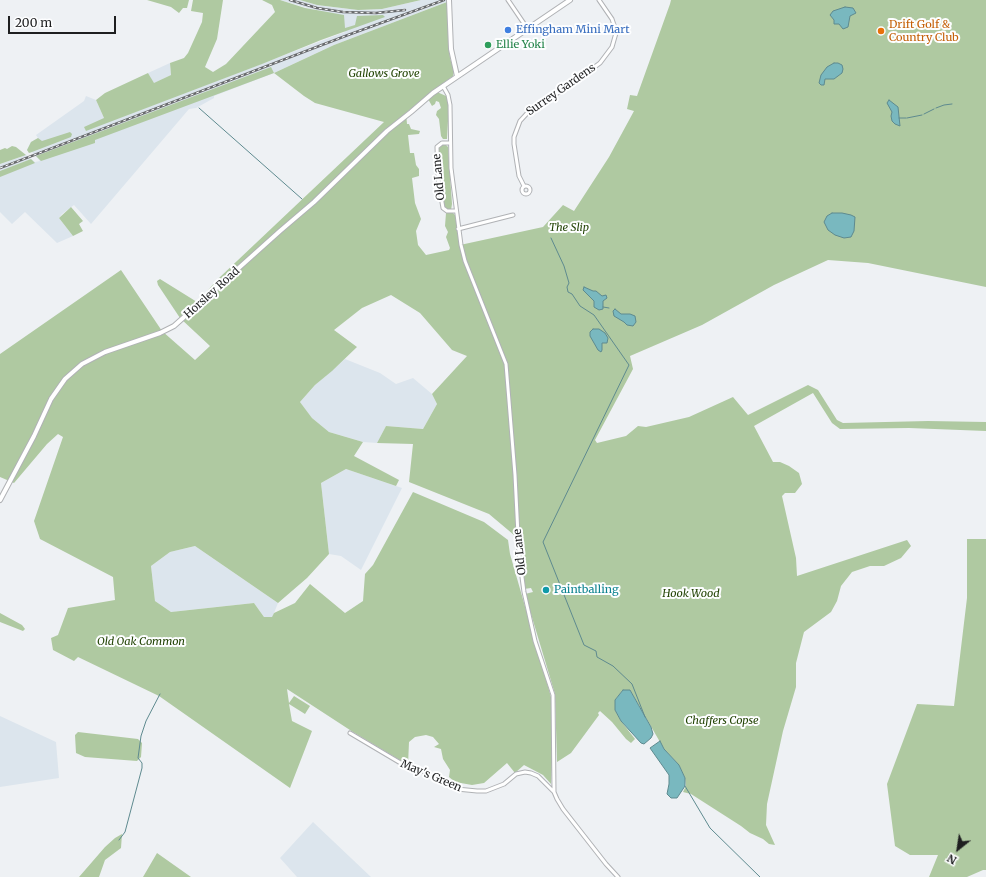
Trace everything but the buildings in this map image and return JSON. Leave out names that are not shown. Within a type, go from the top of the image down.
[{"type":"street","points":[[508,0],[528,28]]},
{"type":"street","name":"Horsley Road","points":[[0,500],[34,436],[51,400],[65,379],[82,364],[105,352],[160,333],[174,326],[314,202],[387,131],[462,72],[570,0]]},
{"type":"street","name":"Surrey Gardens","points":[[524,186],[519,176],[513,140],[520,121],[532,108],[566,88],[600,63],[612,47],[616,33],[612,19],[599,0]]},
{"type":"street","points":[[449,2],[451,49],[457,76]]},
{"type":"street","points":[[455,65],[462,72]]},
{"type":"street","name":"Old Lane","points":[[443,86],[448,95],[450,105],[451,168],[458,229],[465,261],[506,364],[515,475],[519,555],[524,592],[535,642],[553,695],[554,792],[563,809],[618,877]]},
{"type":"street","name":"Old Lane","points":[[450,143],[442,143],[437,147],[438,179],[443,208],[447,211],[456,211]]},
{"type":"street","points":[[458,229],[514,215]]},
{"type":"street","name":"May's Green","points":[[350,733],[409,768],[423,771],[455,789],[486,791],[504,784],[516,774],[525,772],[538,776],[554,792]]},
{"type":"shaded area","points":[[280,0],[300,0],[317,5],[358,10],[382,9],[421,0],[447,0],[447,2],[334,45],[274,73],[214,96],[214,98],[196,108],[189,109],[91,224],[74,205],[62,214],[59,218],[73,236],[57,243],[25,212],[12,224],[0,212],[0,164],[26,155],[35,162],[40,161],[32,152],[29,153],[27,150],[31,142],[38,138],[36,135],[84,101],[86,96],[96,100],[104,118],[108,122],[345,32],[323,12]]},
{"type":"shaded area","points":[[170,63],[171,75],[154,84],[148,73]]},
{"type":"shaded area","points":[[345,359],[380,373],[396,384],[413,378],[432,394],[437,404],[423,429],[386,426],[377,443],[363,442],[329,432],[312,418],[300,402],[315,385]]},
{"type":"shaded area","points":[[346,469],[402,488],[361,570],[341,556],[329,554],[321,483]]},
{"type":"shaded area","points":[[195,546],[278,603],[272,618],[264,617],[254,603],[171,612],[155,601],[151,566],[170,552]]},
{"type":"shaded area","points":[[0,716],[56,742],[59,778],[0,787]]},
{"type":"shaded area","points":[[313,822],[371,877],[297,877],[280,858]]},
{"type":"green space","points":[[147,0],[189,0],[187,8],[183,8],[179,13],[171,7]]},
{"type":"green space","points":[[193,0],[223,0],[217,39],[205,67],[213,72],[226,64],[275,12],[272,5],[262,0],[280,0],[305,8],[344,15],[345,28],[355,25],[357,16],[383,15],[385,17],[321,40],[86,131],[84,127],[104,118],[96,100],[105,93],[148,73],[154,83],[171,75],[170,63],[184,58],[188,53],[202,22],[203,13],[191,11]]},
{"type":"green space","points":[[300,0],[421,0],[382,9],[358,10],[317,5]]},
{"type":"green space","points":[[671,0],[986,0],[986,287],[868,263],[828,260],[774,285],[702,325],[630,356],[633,369],[595,440],[597,443],[626,436],[638,426],[646,427],[689,417],[733,397],[748,415],[808,385],[818,390],[837,420],[843,423],[928,421],[986,422],[986,431],[909,428],[840,429],[832,423],[813,393],[754,426],[773,462],[780,462],[799,473],[802,484],[795,493],[785,493],[782,496],[796,558],[797,576],[907,540],[911,546],[901,558],[884,566],[870,566],[852,572],[841,586],[837,601],[831,612],[804,632],[796,663],[796,687],[783,731],[767,804],[766,825],[775,845],[769,844],[763,839],[750,833],[691,794],[683,792],[686,786],[685,778],[679,765],[664,749],[630,690],[623,690],[615,700],[615,710],[621,721],[635,739],[631,743],[600,711],[598,713],[599,715],[571,753],[557,762],[555,694],[525,594],[533,592],[531,588],[524,589],[514,535],[489,514],[409,482],[413,444],[377,443],[386,426],[423,429],[437,404],[432,394],[467,356],[452,350],[420,313],[391,295],[362,308],[334,330],[357,347],[315,385],[300,402],[312,418],[329,432],[363,442],[354,456],[399,480],[396,486],[346,469],[321,483],[329,554],[307,578],[278,603],[195,546],[170,552],[151,566],[155,601],[171,612],[254,603],[264,617],[272,617],[274,613],[295,603],[310,584],[345,613],[363,601],[365,574],[373,565],[413,492],[484,522],[508,540],[510,554],[551,697],[553,740],[551,784],[543,775],[524,765],[515,773],[507,763],[484,783],[472,785],[455,782],[449,777],[450,770],[443,759],[441,749],[434,747],[439,744],[433,737],[426,735],[415,737],[409,742],[408,765],[353,732],[287,689],[289,703],[294,696],[310,706],[305,714],[289,704],[292,721],[312,731],[290,788],[159,696],[78,657],[74,661],[53,650],[51,638],[58,635],[68,608],[115,600],[113,577],[40,539],[34,521],[63,437],[58,434],[47,444],[14,483],[0,477],[0,354],[121,270],[162,331],[195,360],[210,346],[180,318],[158,285],[157,281],[160,279],[197,302],[219,278],[384,122],[315,103],[274,73],[334,45],[447,2],[450,58],[454,71],[453,76],[406,113],[407,124],[409,124],[411,129],[420,131],[419,134],[408,135],[410,153],[414,153],[416,165],[419,169],[419,176],[412,178],[415,203],[421,219],[416,231],[418,245],[426,255],[449,250],[450,248],[446,237],[448,232],[445,226],[446,213],[453,213],[455,215],[460,245],[543,227],[563,205],[574,211],[609,157],[634,111],[627,109],[630,95],[637,96]]},
{"type":"green space","points":[[271,67],[274,73],[95,140],[95,143],[41,161],[36,156]]},
{"type":"green space","points":[[437,92],[446,96],[449,103],[447,139],[443,139],[441,136],[439,119],[436,115],[437,111],[441,108],[439,102],[436,101],[432,106],[428,99]]},
{"type":"green space","points":[[70,132],[72,134],[71,137],[29,153],[27,150],[31,142],[38,138],[42,141]]},
{"type":"green space","points":[[442,145],[446,145],[448,147],[452,204],[451,210],[446,209],[442,205],[439,165],[441,157],[438,150]]},
{"type":"green space","points":[[12,146],[16,147],[26,155],[0,164],[0,150],[5,148],[7,149]]},
{"type":"green space","points":[[31,159],[35,163],[0,177],[0,171]]},
{"type":"green space","points":[[71,207],[83,221],[79,224],[83,231],[73,236],[59,218]]},
{"type":"green space","points":[[967,539],[986,539],[986,870],[967,877],[929,877],[938,855],[910,855],[895,846],[887,784],[917,704],[954,706],[967,598]]},
{"type":"green space","points":[[0,613],[22,625],[25,629],[23,631],[0,622]]},
{"type":"green space","points":[[78,732],[138,739],[142,743],[141,757],[137,761],[85,757],[76,753],[75,735]]},
{"type":"green space","points":[[122,834],[121,848],[105,860],[99,877],[79,877],[105,847]]},
{"type":"green space","points":[[157,853],[191,877],[143,877]]},
{"type":"water","points":[[845,7],[853,8],[856,13],[850,16],[848,27],[843,29],[839,24],[834,24],[834,20],[830,15],[833,11]]},
{"type":"water","points":[[834,63],[842,65],[842,73],[834,79],[825,79],[824,85],[821,85],[819,83],[821,75],[827,67]]},
{"type":"water","points":[[889,100],[898,107],[900,126],[892,121],[892,112],[887,103]]},
{"type":"water","points":[[832,213],[842,213],[855,217],[854,231],[851,237],[844,238],[835,235],[828,230],[824,222],[827,216]]},
{"type":"water","points":[[584,287],[596,291],[602,296],[606,295],[607,298],[603,301],[603,309],[599,310],[594,307],[594,301],[583,290]]},
{"type":"water","points":[[615,309],[621,314],[630,314],[635,316],[636,322],[633,326],[627,325],[614,316],[613,311]]},
{"type":"water","points":[[593,329],[599,329],[605,333],[608,338],[607,343],[602,343],[601,352],[598,350],[590,336],[590,332]]},
{"type":"water","points":[[623,690],[630,690],[651,727],[653,734],[644,744],[641,743],[621,721],[615,710],[615,700]]},
{"type":"water","points":[[660,741],[664,749],[679,765],[685,778],[685,786],[677,798],[671,798],[667,794],[669,775],[650,748]]},
{"type":"waterway","points":[[936,108],[952,104]]},
{"type":"waterway","points":[[199,108],[302,199]]},
{"type":"waterway","points":[[924,114],[934,109]]},
{"type":"waterway","points":[[907,118],[922,115]]},
{"type":"waterway","points":[[899,118],[906,118]]},
{"type":"waterway","points":[[551,238],[564,266],[569,283],[567,287],[568,292],[572,294],[580,306],[594,315],[629,365],[543,542],[584,645],[596,651],[597,657],[613,666],[632,684],[645,717]]},
{"type":"waterway","points":[[603,307],[609,308]]},
{"type":"waterway","points":[[119,840],[125,832],[142,768],[142,763],[138,758],[141,736],[146,721],[160,694]]},
{"type":"waterway","points":[[685,786],[710,828],[760,877]]},
{"type":"railway","points":[[290,0],[317,8],[343,12],[376,13],[405,10]]},
{"type":"railway","points":[[0,168],[348,35],[444,0]]},
{"type":"place","name":"Effingham Mini Mart","points":[[508,30]]},
{"type":"place","name":"Drift Golf & Country Club","points":[[881,31]]},
{"type":"place","name":"Ellie Yoki","points":[[488,45]]},
{"type":"place","name":"Paintballing","points":[[546,590]]},
{"type":"park label","name":"Gallows Grove","points":[[384,74]]},
{"type":"park label","name":"The Slip","points":[[569,228]]},
{"type":"park label","name":"Hook Wood","points":[[691,594]]},
{"type":"park label","name":"Old Oak Common","points":[[141,642]]},
{"type":"park label","name":"Chaffers Copse","points":[[722,721]]}]
